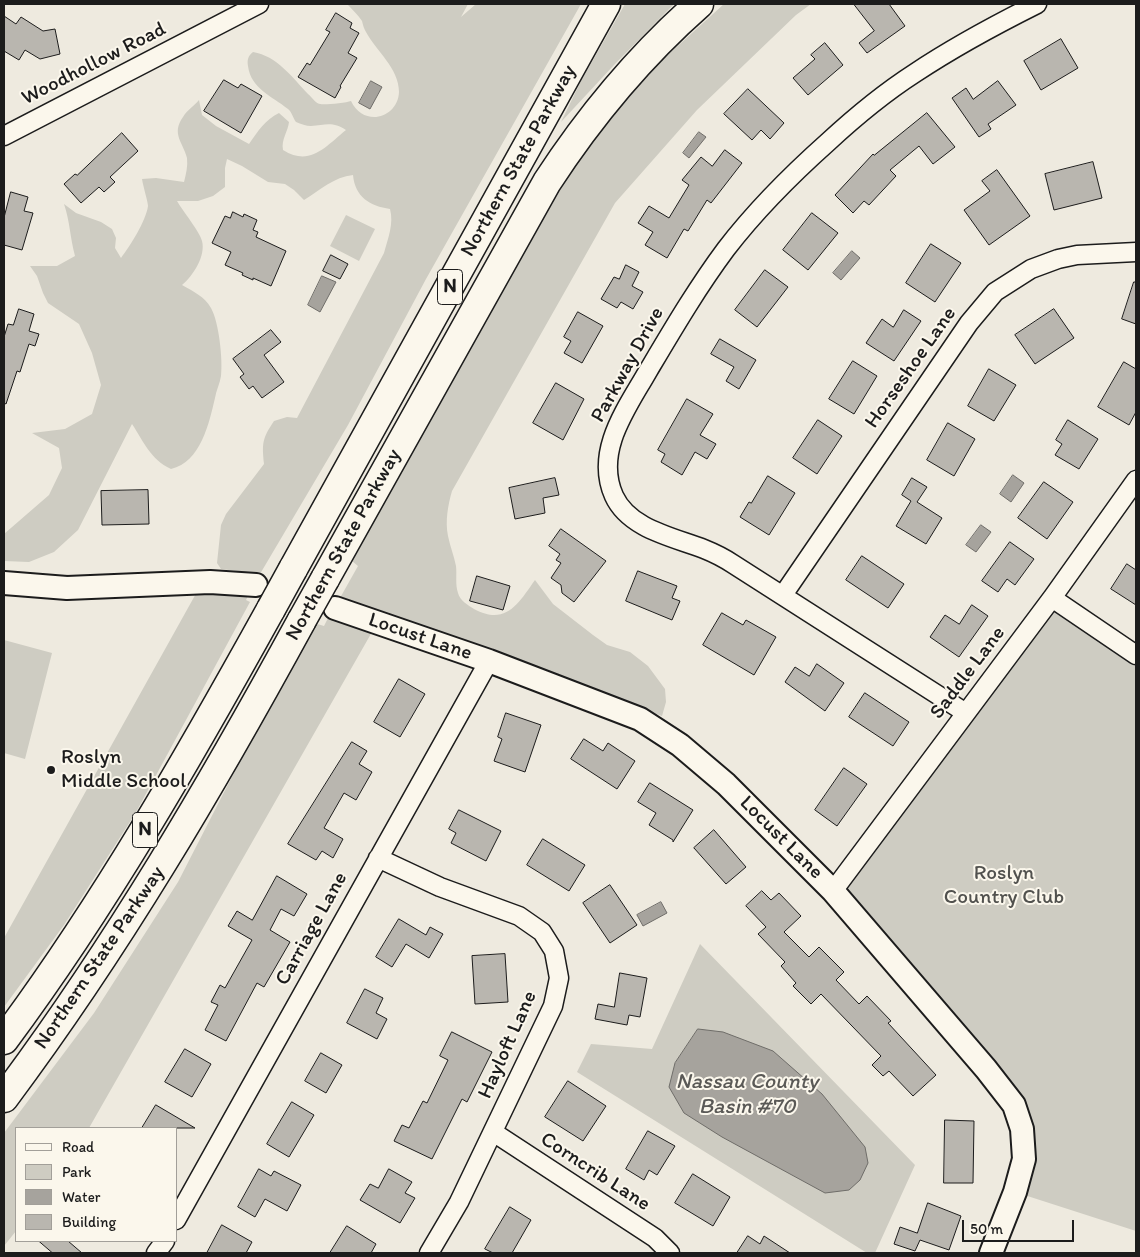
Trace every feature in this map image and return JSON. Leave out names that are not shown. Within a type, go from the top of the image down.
[{"type":"highway","name":"Northern State Parkway","points":[[4,1040],[62,958],[132,851],[189,756],[606,4]]},
{"type":"highway","name":"Northern State Parkway","points":[[4,1098],[58,1025],[154,878],[241,730],[547,182],[582,130],[621,82],[667,33],[699,4]]},
{"type":"street","name":"Woodhollow Road","points":[[4,136],[259,4]]},
{"type":"street","name":"Parkway Drive","points":[[966,714],[717,554],[651,529],[636,521],[622,508],[615,498],[609,481],[608,456],[617,424],[688,302],[727,248],[759,210],[796,171],[856,117],[913,74],[974,36],[1037,4]]},
{"type":"street","name":"Horseshoe Lane","points":[[782,595],[969,322],[995,292],[1031,269],[1058,259],[1077,255],[1136,252]]},
{"type":"street","name":"Saddle Lane","points":[[833,891],[1052,598],[1136,480]]},
{"type":"street","points":[[4,583],[67,588],[210,582],[256,585]]},
{"type":"street","points":[[1052,598],[1136,655]]},
{"type":"street","name":"Locust Lane","points":[[335,608],[489,661],[640,719],[680,745],[726,784],[833,891],[986,1069],[1014,1105],[1022,1128],[1024,1159],[1015,1192],[991,1253]]},
{"type":"street","name":"Carriage Lane","points":[[178,1216],[489,661]]},
{"type":"street","name":"Hayloft Lane","points":[[378,858],[440,887],[519,916],[542,932],[554,951],[559,978],[553,1006],[459,1202],[429,1253]]},
{"type":"street","name":"Corncrib Lane","points":[[493,1132],[655,1238],[670,1253]]},
{"type":"street","points":[[156,1253],[164,1242]]},
{"type":"green space","points":[[347,4],[468,4],[461,17],[476,4],[581,4],[426,279],[348,425],[260,574],[221,569],[217,563],[221,525],[226,514],[264,464],[264,441],[274,421],[287,417],[297,418],[384,253],[390,231],[391,215],[390,209],[376,206],[360,195],[354,183],[353,175],[333,181],[304,200],[285,184],[268,182],[227,159],[225,187],[213,196],[198,201],[177,201],[198,232],[203,247],[198,265],[182,285],[202,297],[211,308],[216,322],[221,351],[220,379],[210,419],[197,450],[181,465],[171,469],[153,455],[132,424],[78,530],[54,552],[29,562],[4,561],[4,534],[49,495],[62,468],[59,448],[32,433],[65,429],[92,414],[101,385],[92,353],[79,324],[48,303],[37,276],[30,266],[57,266],[75,256],[64,204],[76,213],[101,222],[112,229],[116,238],[115,248],[121,258],[137,233],[147,212],[148,204],[142,179],[156,178],[184,182],[187,158],[179,138],[178,128],[185,115],[199,100],[202,115],[216,126],[249,144],[266,122],[279,113],[289,122],[283,142],[283,150],[293,155],[309,156],[317,153],[346,130],[333,125],[309,126],[296,122],[289,110],[263,91],[253,81],[248,62],[253,52],[262,54],[277,63],[318,103],[330,104],[351,101],[364,115],[372,117],[387,113],[397,101],[398,83],[391,67],[370,39],[362,21]]},
{"type":"green space","points":[[625,4],[674,4],[561,122],[581,81]]},
{"type":"green space","points":[[724,4],[811,4],[796,15],[697,110],[615,203],[452,491],[447,513],[447,530],[456,566],[457,590],[462,601],[485,614],[503,614],[517,604],[535,580],[553,604],[593,635],[607,645],[630,652],[648,666],[665,689],[666,702],[662,716],[340,598],[358,566],[352,561],[543,208],[639,81]]},
{"type":"green space","points":[[346,215],[375,229],[359,261],[330,246]]},
{"type":"green space","points":[[198,590],[249,594],[246,600],[250,602],[135,814],[64,925],[4,1007],[4,938]]},
{"type":"green space","name":"Roslyn Country Club","points":[[1055,598],[1136,654],[1136,1231],[1015,1192],[1022,1129],[833,891]]},
{"type":"green space","points":[[329,616],[372,632],[90,1127],[15,1127],[15,1232],[4,1246],[4,1133],[94,1013],[178,882],[260,722],[314,623],[324,626]]},
{"type":"green space","points":[[4,640],[52,653],[25,759],[4,753]]},
{"type":"green space","points":[[700,944],[915,1165],[875,1253],[867,1253],[577,1072],[591,1044],[652,1049]]},
{"type":"water","points":[[371,81],[382,87],[370,109],[359,103]]},
{"type":"water","points":[[699,132],[706,137],[689,158],[683,153]]},
{"type":"water","points":[[852,251],[860,258],[841,280],[833,273]]},
{"type":"water","points":[[322,276],[336,282],[320,312],[308,305]]},
{"type":"water","points":[[1013,475],[1024,483],[1011,502],[1000,494]]},
{"type":"water","points":[[981,525],[991,532],[976,552],[966,545]]},
{"type":"water","points":[[661,902],[667,913],[643,926],[637,915]]},
{"type":"water","name":"Nassau County Basin #70","points":[[698,1029],[723,1032],[773,1051],[822,1094],[865,1147],[868,1163],[860,1180],[849,1190],[825,1193],[722,1137],[684,1113],[669,1087],[675,1063]]},
{"type":"building","points":[[854,4],[889,4],[905,26],[867,53],[859,43],[874,31]]},
{"type":"building","points":[[336,13],[352,23],[350,28],[359,33],[348,53],[357,58],[335,98],[298,77],[307,63],[310,65],[330,32],[326,30]]},
{"type":"building","points":[[4,16],[16,24],[21,17],[43,31],[55,29],[60,54],[40,59],[25,50],[19,60],[4,51]]},
{"type":"building","points":[[1061,39],[1078,68],[1041,90],[1024,61]]},
{"type":"building","points":[[825,43],[843,65],[808,95],[793,78],[815,59],[811,55]]},
{"type":"building","points":[[224,80],[238,88],[241,84],[262,96],[241,133],[204,111]]},
{"type":"building","points":[[998,81],[1016,105],[988,124],[991,129],[979,137],[952,98],[966,88],[973,99]]},
{"type":"building","points":[[748,89],[784,123],[770,139],[761,130],[752,140],[724,114]]},
{"type":"building","points":[[927,113],[955,147],[933,164],[919,146],[890,170],[896,176],[869,205],[864,201],[853,213],[835,195],[873,154]]},
{"type":"building","points":[[122,133],[138,151],[110,177],[115,182],[104,192],[99,187],[81,203],[64,184],[75,174],[77,175]]},
{"type":"building","points":[[725,150],[742,163],[711,203],[707,200],[688,231],[684,229],[667,258],[645,245],[653,232],[638,223],[649,206],[669,218],[689,185],[682,180],[701,157],[712,166]]},
{"type":"building","points":[[1093,162],[1102,198],[1054,210],[1045,174]]},
{"type":"building","points":[[997,170],[1030,216],[989,245],[964,210],[990,191],[982,181]]},
{"type":"building","points":[[11,192],[28,197],[24,211],[33,213],[22,250],[4,245],[4,218]]},
{"type":"building","points":[[233,212],[243,217],[244,214],[257,220],[253,230],[258,232],[256,237],[286,251],[271,286],[242,275],[243,273],[225,265],[231,252],[212,243],[225,216],[230,218]]},
{"type":"building","points":[[812,213],[838,233],[808,270],[783,250]]},
{"type":"building","points":[[931,244],[961,263],[935,302],[906,283]]},
{"type":"building","points":[[331,255],[348,264],[340,279],[323,271]]},
{"type":"building","points":[[626,265],[639,272],[632,286],[643,292],[633,309],[621,302],[617,308],[601,299],[614,277],[619,279]]},
{"type":"building","points":[[765,270],[788,287],[757,327],[735,310]]},
{"type":"building","points":[[1134,282],[1136,282],[1136,324],[1122,319]]},
{"type":"building","points":[[19,309],[34,314],[29,331],[39,334],[35,346],[29,344],[20,372],[17,371],[6,404],[4,403],[4,337],[8,324],[13,325]]},
{"type":"building","points":[[1054,309],[1074,338],[1035,364],[1015,335]]},
{"type":"building","points":[[904,310],[921,321],[894,361],[866,343],[882,319],[893,327]]},
{"type":"building","points":[[578,312],[603,326],[582,363],[564,353],[571,341],[564,337]]},
{"type":"building","points":[[271,330],[281,342],[264,355],[284,382],[262,398],[253,386],[249,389],[240,377],[244,374],[233,359]]},
{"type":"building","points":[[720,339],[756,360],[739,389],[726,381],[734,367],[711,354]]},
{"type":"building","points":[[853,361],[877,376],[854,414],[829,399]]},
{"type":"building","points":[[1124,362],[1136,369],[1136,412],[1129,425],[1098,407]]},
{"type":"building","points":[[989,369],[1016,385],[994,421],[968,406]]},
{"type":"building","points":[[556,383],[584,399],[563,440],[533,423]]},
{"type":"building","points":[[687,399],[713,414],[700,435],[716,444],[707,459],[695,452],[682,475],[661,462],[665,454],[658,450]]},
{"type":"building","points":[[818,420],[842,436],[817,474],[793,458]]},
{"type":"building","points":[[1068,420],[1098,439],[1079,469],[1055,455],[1062,444],[1056,440]]},
{"type":"building","points":[[948,423],[975,439],[954,476],[927,460]]},
{"type":"building","points":[[768,476],[795,493],[769,535],[740,517]]},
{"type":"building","points":[[555,478],[559,495],[543,498],[545,513],[515,519],[509,488]]},
{"type":"building","points":[[912,478],[927,487],[917,502],[942,518],[926,544],[896,526],[911,501],[902,495]]},
{"type":"building","points":[[1044,482],[1073,502],[1047,539],[1018,518]]},
{"type":"building","points":[[148,490],[149,524],[102,525],[101,491]]},
{"type":"building","points":[[561,529],[606,561],[574,602],[562,593],[561,585],[551,578],[561,563],[556,560],[560,554],[549,546]]},
{"type":"building","points":[[1010,542],[1034,559],[1015,585],[1007,579],[998,592],[982,581]]},
{"type":"building","points":[[862,556],[904,584],[888,608],[846,580]]},
{"type":"building","points":[[1127,564],[1136,570],[1136,605],[1111,589]]},
{"type":"building","points":[[638,571],[677,586],[672,598],[680,601],[672,620],[626,601]]},
{"type":"building","points":[[477,576],[510,586],[503,610],[470,601]]},
{"type":"building","points":[[972,605],[988,616],[959,657],[930,637],[945,615],[959,624]]},
{"type":"building","points":[[722,613],[743,625],[746,620],[776,637],[754,675],[703,645]]},
{"type":"building","points":[[817,664],[844,683],[825,711],[785,682],[795,667],[809,676]]},
{"type":"building","points":[[399,679],[425,694],[400,737],[374,722]]},
{"type":"building","points":[[865,693],[909,722],[893,746],[849,717]]},
{"type":"building","points":[[506,713],[541,725],[525,772],[494,761],[502,739],[498,737]]},
{"type":"building","points":[[584,739],[603,751],[608,743],[635,761],[617,789],[571,759]]},
{"type":"building","points":[[352,742],[367,751],[359,764],[372,772],[356,800],[344,793],[324,828],[343,839],[333,858],[322,851],[316,860],[288,844]]},
{"type":"building","points":[[844,768],[867,784],[837,826],[815,810]]},
{"type":"building","points":[[650,783],[693,810],[673,842],[673,840],[649,825],[656,813],[638,802]]},
{"type":"building","points":[[459,810],[501,831],[486,861],[451,843],[456,833],[449,829]]},
{"type":"building","points":[[714,830],[746,867],[726,884],[694,848]]},
{"type":"building","points":[[543,839],[585,865],[569,891],[527,865]]},
{"type":"building","points":[[277,876],[307,894],[294,916],[281,909],[270,930],[290,942],[264,987],[257,983],[226,1041],[205,1030],[218,1005],[211,1002],[220,985],[225,988],[252,940],[228,926],[237,911],[252,920]]},
{"type":"building","points":[[610,885],[637,925],[610,943],[583,903]]},
{"type":"building","points":[[762,891],[771,900],[779,893],[801,916],[784,932],[809,957],[819,947],[844,972],[836,980],[859,1004],[867,996],[891,1021],[888,1023],[936,1075],[913,1096],[889,1071],[883,1076],[872,1065],[881,1056],[821,994],[811,1004],[793,986],[796,983],[781,966],[785,962],[758,934],[766,927],[746,906]]},
{"type":"building","points":[[399,919],[426,935],[430,927],[443,934],[429,958],[406,944],[392,967],[376,957]]},
{"type":"building","points":[[505,954],[508,1002],[475,1004],[472,956]]},
{"type":"building","points":[[620,973],[647,978],[640,1017],[629,1015],[627,1025],[595,1019],[598,1004],[614,1007]]},
{"type":"building","points":[[365,989],[383,998],[376,1013],[387,1019],[377,1039],[347,1023]]},
{"type":"building","points":[[452,1032],[492,1052],[467,1102],[462,1099],[432,1159],[394,1141],[402,1125],[409,1128],[423,1101],[427,1103],[448,1060],[440,1056]]},
{"type":"building","points":[[185,1049],[211,1064],[192,1097],[165,1082]]},
{"type":"building","points":[[321,1053],[342,1065],[326,1093],[305,1081]]},
{"type":"building","points":[[568,1081],[606,1106],[583,1141],[545,1117]]},
{"type":"building","points":[[292,1102],[314,1115],[289,1157],[267,1144]]},
{"type":"building","points":[[156,1105],[195,1128],[178,1127],[143,1127]]},
{"type":"building","points":[[945,1120],[974,1121],[973,1183],[944,1183]]},
{"type":"building","points":[[648,1131],[675,1146],[657,1175],[649,1170],[644,1180],[626,1169]]},
{"type":"building","points":[[259,1169],[271,1176],[274,1171],[301,1185],[287,1211],[265,1199],[255,1217],[238,1207]]},
{"type":"building","points":[[389,1169],[412,1182],[405,1193],[415,1198],[400,1223],[360,1200],[370,1184],[378,1188]]},
{"type":"building","points":[[693,1174],[730,1197],[713,1226],[675,1203]]},
{"type":"building","points":[[928,1203],[961,1216],[949,1250],[920,1240],[915,1251],[894,1244],[900,1227],[917,1233]]},
{"type":"building","points":[[510,1207],[531,1220],[512,1253],[493,1253],[485,1249]]},
{"type":"building","points":[[222,1225],[252,1242],[246,1253],[207,1253]]},
{"type":"building","points":[[347,1226],[376,1244],[371,1253],[330,1253]]},
{"type":"building","points":[[748,1236],[760,1244],[764,1236],[790,1253],[737,1253]]},
{"type":"building","points":[[40,1242],[69,1242],[82,1253],[53,1253]]},
{"type":"place","name":"Roslyn Middle School","points":[[51,770]]}]
